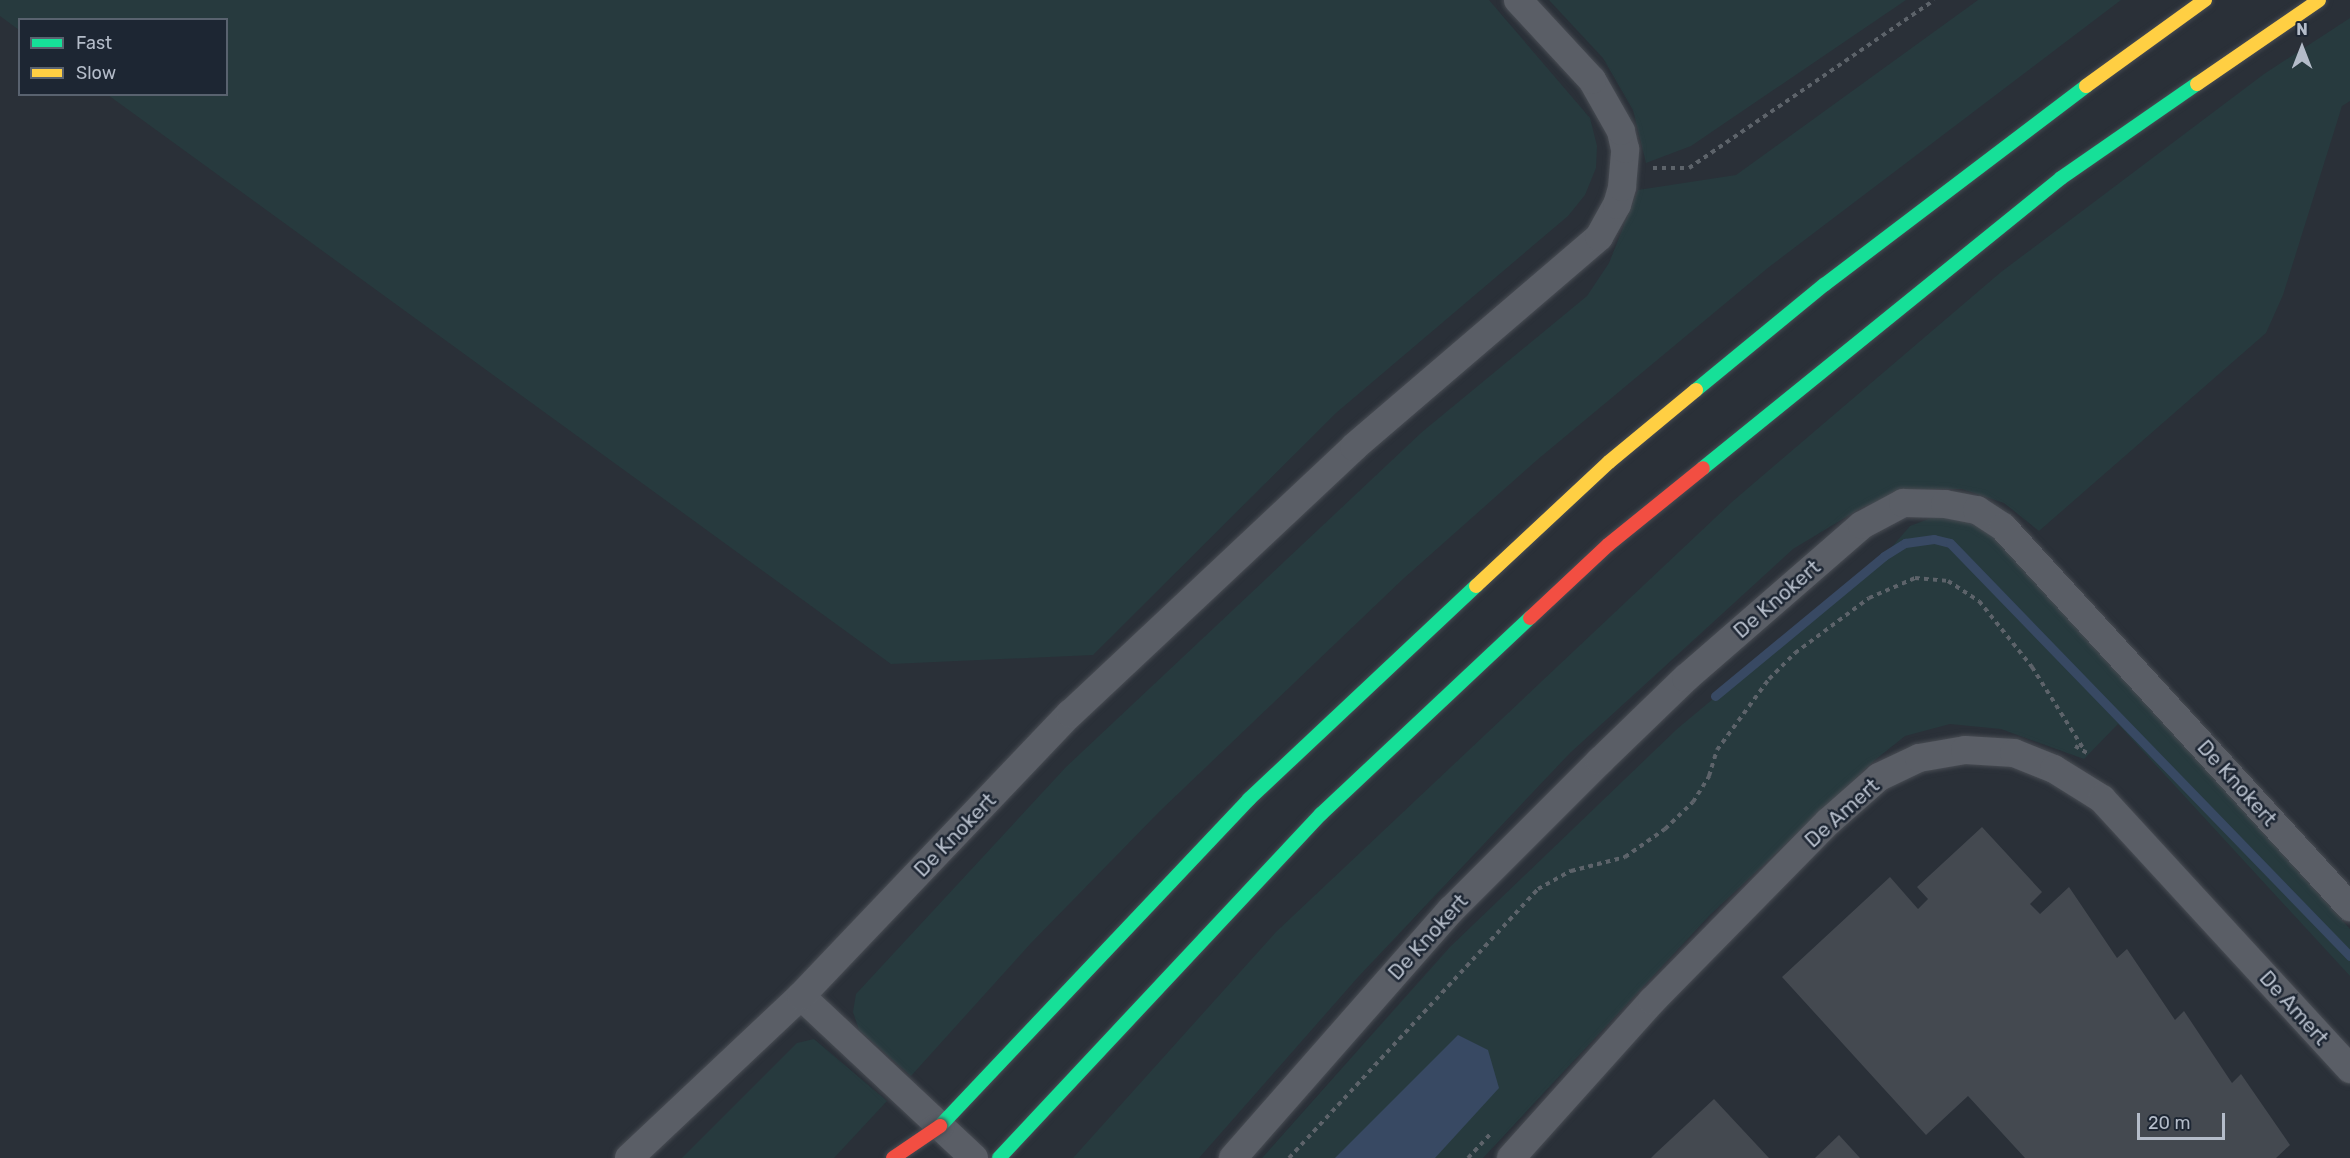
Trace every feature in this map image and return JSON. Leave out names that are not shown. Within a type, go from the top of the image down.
[{"type":"highway","points":[[914,1158],[940,1126],[1249,799],[1609,462],[1824,285],[2055,108],[2205,0]]},
{"type":"highway","points":[[999,1158],[1029,1122],[1321,814],[1608,545],[2061,178],[2319,0]]},
{"type":"highway","points":[[893,1158],[940,1126]]},
{"type":"street","name":"De Knokert","points":[[629,1158],[801,996],[1070,714],[1354,447],[1588,250],[1617,205],[1625,167],[1621,131],[1606,99],[1518,0]]},
{"type":"street","name":"De Knokert","points":[[1233,1158],[1451,909],[1600,761],[1686,678],[1862,525],[1903,502],[1946,504],[1977,510],[2003,527],[2350,907]]},
{"type":"street","name":"De Amert","points":[[1510,1158],[1652,1001],[1828,822],[1879,777],[1919,758],[1965,750],[2014,753],[2054,769],[2103,799],[2350,1069]]},
{"type":"street","points":[[801,996],[974,1158]]},
{"type":"path","points":[[1625,167],[1689,168],[1934,0]]},
{"type":"path","points":[[1290,1158],[1538,889],[1571,871],[1625,857],[1686,809],[1709,776],[1717,750],[1743,710],[1769,679],[1795,653],[1869,598],[1915,578],[1948,581],[1979,601],[2032,667],[2083,748],[2097,760]]},
{"type":"path","points":[[2072,744],[2083,748]]},
{"type":"path","points":[[1468,1158],[1492,1132]]},
{"type":"green space","points":[[0,0],[1489,0],[1590,118],[1597,146],[1596,168],[1585,195],[1568,216],[1336,413],[1093,655],[891,664],[109,96],[228,96],[228,18],[18,18],[18,29],[0,16]]},
{"type":"green space","points":[[1549,0],[1906,0],[1691,146],[1646,163],[1633,110],[1603,58]]},
{"type":"green space","points":[[1978,0],[2121,0],[1769,267],[1537,460],[1403,579],[1160,811],[1031,943],[911,1076],[859,1030],[853,1012],[856,994],[1066,767],[1422,432],[1587,296],[1609,263],[1638,190],[1736,175]]},
{"type":"green space","points":[[2350,18],[2350,101],[2342,106],[2283,295],[2266,333],[2039,531],[2004,503],[1962,489],[1916,489],[1861,508],[1793,549],[1570,753],[1359,976],[1199,1158],[1073,1158],[1276,932],[1733,501],[2001,272],[2264,74]]},
{"type":"green space","points":[[1944,513],[1976,519],[2029,573],[2350,929],[2350,976],[2118,724],[2084,759],[2001,729],[1950,724],[1905,736],[1875,760],[1709,916],[1483,1158],[1262,1158],[1450,947],[1677,729],[1884,556],[1910,526]]},
{"type":"green space","points":[[814,1039],[887,1101],[834,1158],[682,1158],[797,1043]]},
{"type":"water","points":[[1458,1035],[1488,1050],[1499,1088],[1435,1158],[1335,1158]]},
{"type":"building","points":[[1982,827],[2042,892],[2030,904],[2040,914],[2069,887],[2117,958],[2127,949],[2175,1020],[2184,1011],[2232,1083],[2241,1074],[2290,1145],[2276,1158],[2025,1158],[1968,1096],[1926,1135],[1782,977],[1890,877],[1918,909],[1928,899],[1917,887]]},
{"type":"building","points":[[1714,1099],[1769,1158],[1651,1158],[1656,1153]]},
{"type":"building","points":[[1839,1135],[1860,1158],[1815,1158]]},
{"type":"waterway","points":[[1715,696],[1884,556],[1905,543],[1934,539],[1950,543],[2350,956]]},
{"type":"traffic: fast","points":[[1703,468],[2061,178],[2197,84]]},
{"type":"traffic: fast","points":[[1696,390],[1824,285],[2086,86]]},
{"type":"traffic: fast","points":[[940,1126],[1249,799],[1476,586]]},
{"type":"traffic: fast","points":[[999,1158],[1321,814],[1530,618]]},
{"type":"traffic: slow","points":[[2086,86],[2205,0]]},
{"type":"traffic: slow","points":[[2197,84],[2319,0]]},
{"type":"traffic: slow","points":[[1476,586],[1609,462],[1696,390]]},
{"type":"traffic: jam","points":[[1530,618],[1608,545],[1703,468]]},
{"type":"traffic: jam","points":[[893,1158],[940,1126]]}]
